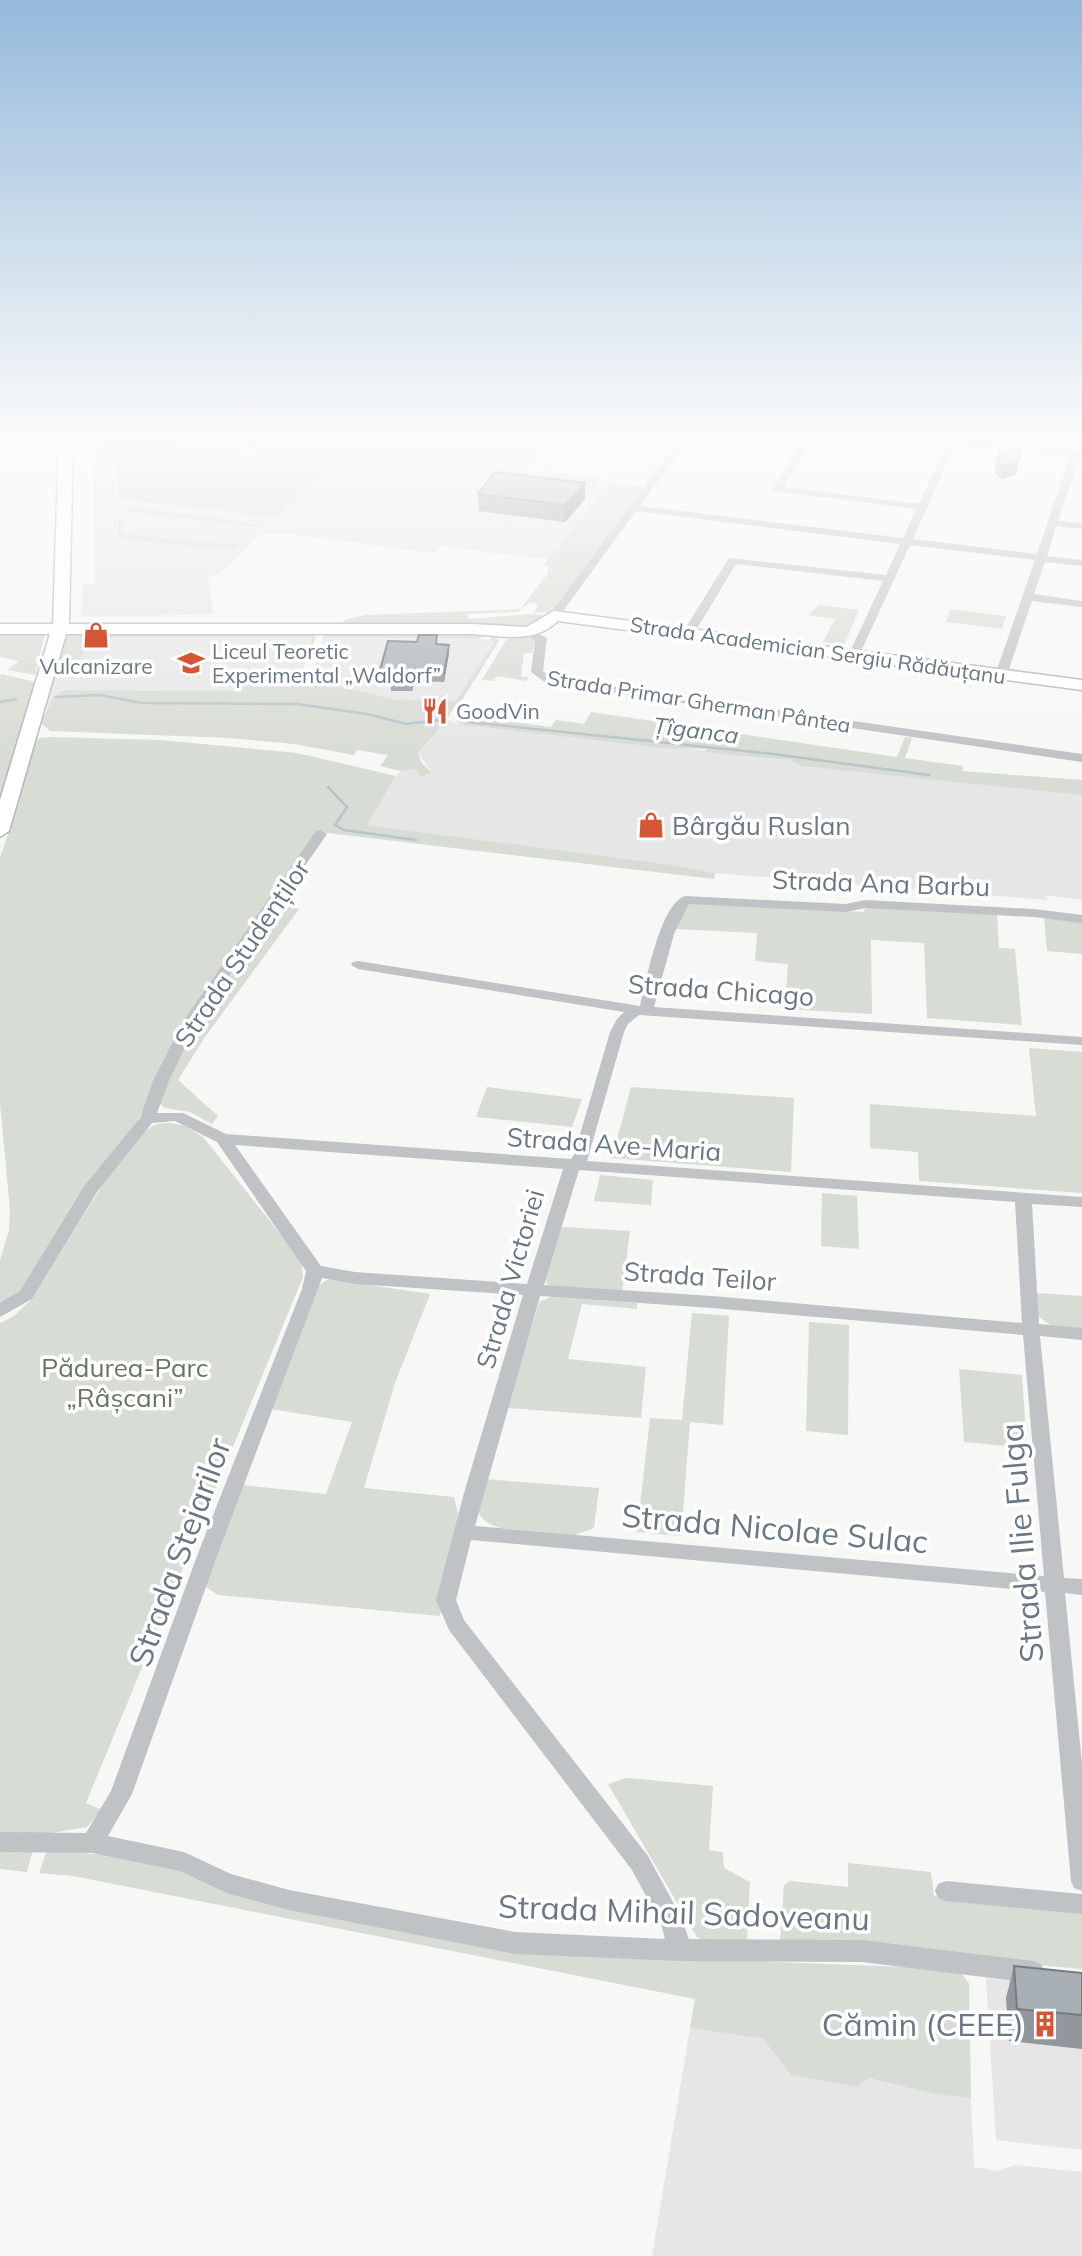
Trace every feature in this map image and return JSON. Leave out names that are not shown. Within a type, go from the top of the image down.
[{"type":"street","points":[[0,831],[58,629],[63,603],[64,545]]},
{"type":"street","name":"Strada Primar Gherman Pântea","points":[[525,631],[545,625],[605,545]]},
{"type":"street","points":[[854,656],[904,545]]},
{"type":"street","points":[[934,545],[1082,564]]},
{"type":"street","points":[[1001,675],[1045,545]]},
{"type":"street","points":[[689,632],[733,559],[889,579]]},
{"type":"street","points":[[1028,597],[1082,604]]},
{"type":"street","name":"Strada Academician Sergiu Rădăuțanu","points":[[554,615],[1082,685]]},
{"type":"street","points":[[0,629],[525,631]]},
{"type":"street","name":"Strada Primar Gherman Pântea","points":[[525,631],[541,638],[537,672],[546,680],[1082,758]]},
{"type":"street","name":"Strada Studenților","points":[[0,1311],[26,1295],[91,1189],[147,1119],[161,1081],[191,1020],[321,834]]},
{"type":"street","name":"Strada Ana Barbu","points":[[679,904],[694,899],[846,908],[865,904],[1034,913],[1082,919]]},
{"type":"street","name":"Strada Victoriei","points":[[679,904],[641,1010],[622,1022],[617,1032],[582,1156],[568,1173],[463,1532],[446,1600],[456,1624],[640,1863],[672,1922],[680,1950]]},
{"type":"street","name":"Strada Chicago","points":[[358,965],[641,1010],[1082,1041]]},
{"type":"street","name":"Strada Ave-Maria","points":[[147,1119],[177,1116],[223,1139],[1082,1202]]},
{"type":"street","points":[[223,1139],[315,1271]]},
{"type":"street","name":"Strada Ilie Fulga","points":[[1023,1199],[1031,1330],[1082,1881]]},
{"type":"street","name":"Strada Teilor","points":[[315,1271],[355,1278],[724,1303],[1082,1334]]},
{"type":"street","name":"Strada Stejarilor","points":[[92,1843],[121,1794],[207,1556],[311,1289],[315,1271]]},
{"type":"street","name":"Strada Nicolae Sulac","points":[[463,1532],[1082,1587]]},
{"type":"street","name":"Strada Mihail Sadoveanu","points":[[0,1842],[92,1843],[184,1862],[227,1883],[289,1899],[515,1943],[680,1950],[862,1951],[1055,1975]]},
{"type":"street","points":[[946,1891],[1082,1904]]},
{"type":"shaded area","points":[[94,545],[249,545],[218,575],[208,576],[213,614],[89,617],[81,614],[83,584],[95,583]]},
{"type":"shaded area","points":[[375,545],[560,545],[548,560],[441,546],[435,553]]},
{"type":"shaded area","name":"Liceul Teoretic Experimental „Waldorf”","points":[[114,637],[312,637],[302,674],[246,672],[241,691],[64,690],[53,697],[48,708],[42,708],[52,672],[64,671],[86,647],[96,647]]},
{"type":"shaded area","points":[[323,637],[496,641],[448,718],[311,680]]},
{"type":"shaded area","points":[[447,720],[465,725],[791,760],[802,766],[1082,795],[1082,900],[1045,895],[1048,900],[715,873],[366,825],[400,771],[416,769],[432,772],[418,753]]},
{"type":"shaded area","points":[[986,1978],[1082,1988],[1082,2150],[996,2140]]},
{"type":"shaded area","points":[[690,2028],[763,2039],[791,2075],[867,2078],[934,2094],[971,2098],[974,2167],[997,2171],[1015,2165],[1082,2172],[1082,2256],[652,2256]]},
{"type":"green space","points":[[185,545],[240,545],[235,550]]},
{"type":"green space","points":[[560,545],[600,545],[552,613],[534,612],[539,604],[529,603],[517,612],[467,614],[469,619],[531,614],[548,616],[527,628],[340,627],[344,620],[365,615],[520,609],[547,575],[549,566],[544,565]]},
{"type":"green space","points":[[819,605],[859,610],[844,645],[823,642],[835,619],[808,615]]},
{"type":"green space","points":[[950,609],[1006,616],[1002,629],[946,622]]},
{"type":"green space","points":[[324,631],[485,634],[480,639],[323,637]]},
{"type":"green space","points":[[0,632],[45,634],[35,675],[7,670],[19,661],[0,657]]},
{"type":"green space","points":[[68,633],[316,633],[312,652],[308,653],[312,637],[114,637],[96,647],[86,647],[71,677],[64,671],[52,672]]},
{"type":"green space","points":[[493,634],[499,641],[460,703],[455,705],[445,722],[418,753],[421,762],[432,773],[421,776],[415,769],[400,771],[380,766],[388,755],[357,750],[354,755],[294,744],[231,738],[50,731],[41,723],[53,697],[64,690],[240,691],[244,680],[297,685],[305,677],[311,677],[311,680],[398,700],[456,701],[495,641],[489,640]]},
{"type":"green space","points":[[509,635],[536,636],[532,653],[524,653],[521,677],[529,677],[527,681],[497,676],[493,681],[482,680]]},
{"type":"green space","points":[[0,675],[36,682],[0,801]]},
{"type":"green space","points":[[591,712],[897,757],[905,737],[912,738],[905,758],[963,766],[962,771],[1082,780],[1082,795],[801,766],[791,760],[464,725],[456,721],[467,716],[551,727],[556,720],[584,724]]},
{"type":"green space","name":"Pădurea-Parc „Râșcani”","points":[[40,738],[161,740],[297,753],[396,776],[367,825],[672,865],[715,873],[714,879],[319,832],[193,1013],[138,1120],[22,1290],[0,1305],[0,1260],[9,1230],[10,1210],[0,1103],[0,857],[17,809],[31,745]]},
{"type":"green space","points":[[689,902],[864,912],[865,907],[997,914],[999,948],[1015,949],[1022,1025],[927,1018],[924,943],[871,940],[872,1014],[785,1009],[788,964],[755,961],[757,933],[677,929],[684,906]]},
{"type":"green space","points":[[278,905],[299,909],[205,1037],[178,1080],[218,1116],[212,1124],[190,1112],[165,1108],[160,1104],[162,1088],[207,1004]]},
{"type":"green space","points":[[1044,918],[1082,922],[1082,954],[1047,951]]},
{"type":"green space","points":[[1029,1048],[1082,1052],[1082,1193],[919,1181],[918,1152],[870,1148],[870,1104],[1036,1116]]},
{"type":"green space","points":[[487,1087],[582,1099],[572,1127],[476,1117]]},
{"type":"green space","points":[[631,1087],[794,1098],[791,1172],[612,1158]]},
{"type":"green space","name":"Pădurea-Parc „Râșcani”","points":[[171,1123],[186,1126],[203,1137],[301,1260],[303,1277],[86,1803],[102,1810],[87,1827],[51,1833],[0,1834],[0,1323],[14,1316],[30,1301],[108,1178],[141,1135],[155,1125]]},
{"type":"green space","points":[[600,1175],[653,1180],[651,1205],[594,1201]]},
{"type":"green space","points":[[822,1193],[857,1196],[859,1249],[821,1246]]},
{"type":"green space","points":[[563,1227],[630,1231],[622,1294],[549,1287],[545,1280]]},
{"type":"green space","points":[[329,1279],[430,1294],[395,1383],[364,1488],[454,1497],[458,1514],[440,1616],[218,1595],[203,1585],[243,1485],[326,1494],[352,1422],[271,1409],[319,1285]]},
{"type":"green space","points":[[1036,1293],[1082,1296],[1082,1330],[1053,1327],[1038,1316]]},
{"type":"green space","points":[[551,1297],[637,1303],[637,1309],[582,1304],[568,1359],[646,1367],[641,1418],[507,1408],[539,1302]]},
{"type":"green space","points":[[692,1313],[729,1316],[723,1425],[690,1422],[681,1536],[637,1532],[650,1418],[682,1420]]},
{"type":"green space","points":[[809,1322],[849,1325],[848,1435],[806,1431]]},
{"type":"green space","points":[[959,1369],[1022,1375],[1027,1448],[964,1442]]},
{"type":"green space","points":[[483,1479],[599,1488],[594,1528],[575,1535],[500,1528],[490,1524],[480,1515],[478,1509]]},
{"type":"green space","points":[[627,1778],[713,1786],[709,1850],[723,1852],[724,1868],[750,1882],[747,1940],[710,1943],[697,1937],[608,1784]]},
{"type":"green space","points":[[0,1849],[33,1850],[27,1872],[0,1869]]},
{"type":"green space","points":[[47,1850],[137,1858],[517,1952],[958,1969],[969,1983],[971,2098],[934,2094],[868,2078],[857,2087],[791,2075],[763,2039],[690,2028],[695,1999],[73,1876],[39,1873]]},
{"type":"green space","points":[[848,1863],[931,1872],[934,1896],[1082,1911],[1082,1969],[780,1943],[784,1885],[790,1881],[848,1887]]},
{"type":"building","points":[[419,635],[437,635],[436,644],[449,645],[444,673],[413,672],[411,682],[391,681],[393,670],[380,670],[388,641],[417,642]]},
{"type":"building","points":[[1014,1966],[1082,1973],[1082,2015],[1017,2009]]},
{"type":"waterway","name":"Țîganca","points":[[56,697],[99,695],[142,703],[297,704],[367,714],[406,724],[446,719]]},
{"type":"waterway","name":"Țîganca","points":[[0,702],[16,699]]},
{"type":"waterway","name":"Țîganca","points":[[459,721],[773,754],[929,775]]},
{"type":"waterway","points":[[328,787],[347,807],[335,825],[344,830],[416,840]]},
{"type":"place","name":"Vulcanizare","points":[[96,635]]},
{"type":"place","name":"Liceul Teoretic Experimental „Waldorf”","points":[[191,663]]},
{"type":"place","name":"GoodVin","points":[[435,711]]},
{"type":"place","name":"Bârgău Ruslan","points":[[651,825]]},
{"type":"place","name":"Cămin (CEEE)","points":[[1045,2024]]}]
